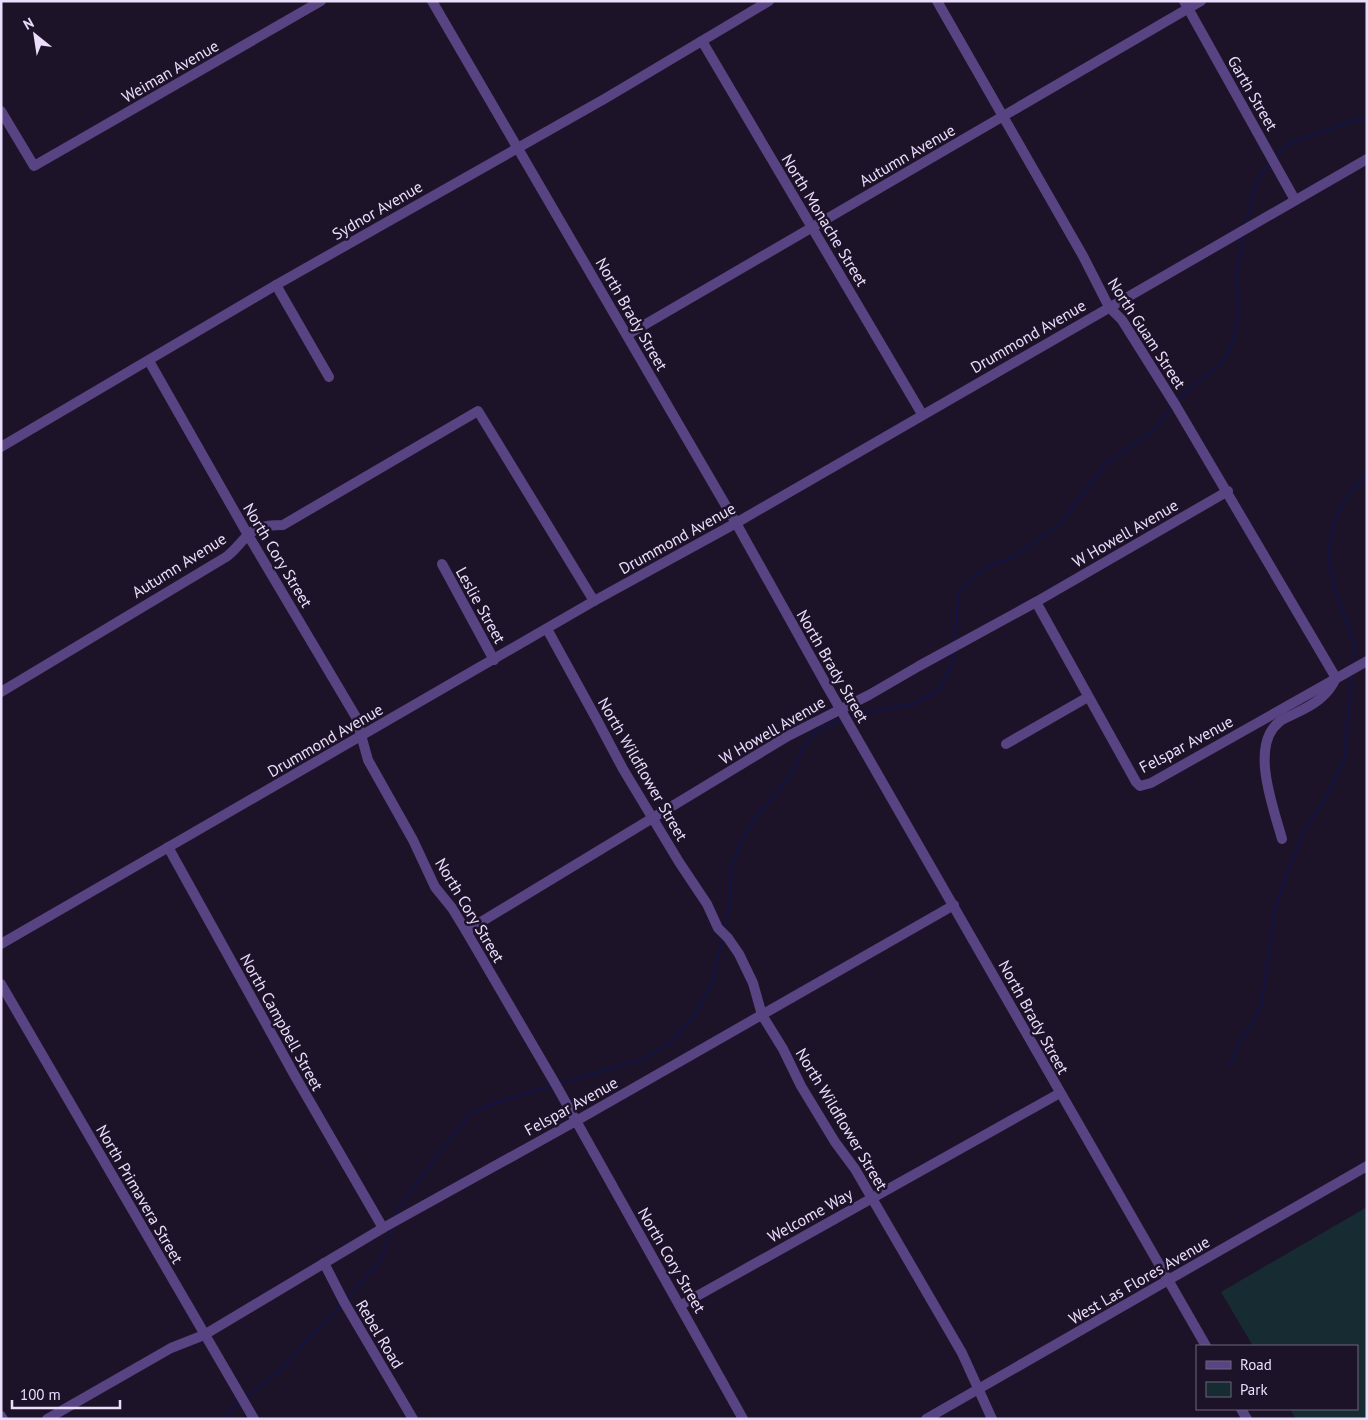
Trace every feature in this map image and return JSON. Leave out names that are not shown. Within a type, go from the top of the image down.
[{"type":"street","name":"Weiman Avenue","points":[[1,111],[34,166],[321,1]]},
{"type":"street","name":"North Brady Street","points":[[432,1],[736,523],[1060,1094],[1205,1345]]},
{"type":"street","name":"Sydnor Avenue","points":[[1,446],[276,285],[606,98],[769,1]]},
{"type":"street","name":"North Guam Street","points":[[937,1],[1083,256],[1109,307],[1122,320],[1175,404],[1228,491],[1336,678]]},
{"type":"street","name":"Autumn Avenue","points":[[627,335],[1002,117],[1186,5],[1201,1]]},
{"type":"street","name":"Garth Street","points":[[1186,5],[1295,200]]},
{"type":"street","name":"North Monache Street","points":[[702,41],[922,414]]},
{"type":"street","name":"Drummond Avenue","points":[[1,944],[594,601],[736,523],[1367,159]]},
{"type":"street","points":[[276,285],[329,377]]},
{"type":"street","name":"North Cory Street","points":[[149,361],[356,717],[360,737],[368,760],[413,840],[435,887],[452,908],[466,931],[681,1305],[744,1419]]},
{"type":"street","name":"Autumn Avenue","points":[[1,692],[226,557],[234,551],[248,534],[259,528],[283,525],[478,411],[594,601]]},
{"type":"street","name":"W Howell Avenue","points":[[466,931],[788,736],[869,695],[1036,602],[1228,491]]},
{"type":"street","name":"Leslie Street","points":[[442,564],[494,660]]},
{"type":"street","points":[[1006,744],[1088,697],[1036,602]]},
{"type":"street","name":"North Wildflower Street","points":[[547,629],[622,770],[707,904],[718,928],[740,954],[753,983],[762,1015],[783,1049],[800,1086],[855,1169],[962,1353],[992,1419]]},
{"type":"street","name":"Felspar Avenue","points":[[1088,697],[1140,786],[1151,784],[1367,661]]},
{"type":"street","points":[[1282,839],[1264,768],[1265,750],[1269,735],[1279,722],[1321,698],[1336,678]]},
{"type":"street","name":"North Campbell Street","points":[[168,847],[290,1067],[383,1228]]},
{"type":"street","name":"Felspar Avenue","points":[[47,1419],[171,1348],[204,1335],[383,1228],[576,1121],[954,905]]},
{"type":"street","name":"North Primavera Street","points":[[1,984],[254,1419]]},
{"type":"street","name":"Welcome Way","points":[[681,1305],[1060,1094]]},
{"type":"street","name":"West Las Flores Avenue","points":[[926,1419],[1367,1166]]},
{"type":"street","name":"Rebel Road","points":[[324,1264],[344,1302],[413,1419]]},
{"type":"green space","points":[[1367,1207],[1367,1419],[1296,1419],[1291,1410],[1358,1410],[1358,1345],[1252,1345],[1221,1292]]},
{"type":"waterway","points":[[1275,156],[1292,142],[1367,116]]},
{"type":"waterway","points":[[1246,223],[1256,183],[1270,161]]},
{"type":"waterway","points":[[1177,401],[1198,381],[1222,364],[1231,346],[1238,319],[1237,269],[1244,235]]},
{"type":"waterway","points":[[955,642],[958,595],[967,582],[989,566],[1015,556],[1061,523],[1105,464],[1154,430],[1172,407]]},
{"type":"waterway","points":[[1353,665],[1355,646],[1335,590],[1328,554],[1337,513],[1350,493],[1367,473]]},
{"type":"waterway","points":[[848,717],[913,704],[939,690],[953,662],[954,652]]},
{"type":"waterway","points":[[1230,1065],[1240,1041],[1261,1006],[1276,904],[1303,832],[1329,792],[1344,760],[1352,673]]},
{"type":"waterway","points":[[724,930],[730,902],[732,866],[742,839],[756,817],[789,778],[804,746],[816,732],[841,720]]},
{"type":"waterway","points":[[559,1084],[643,1059],[671,1042],[694,1016],[711,985],[723,937]]},
{"type":"waterway","points":[[396,1216],[399,1207],[472,1112],[497,1102],[552,1086]]},
{"type":"waterway","points":[[346,1300],[380,1261],[393,1227]]},
{"type":"waterway","points":[[246,1397],[277,1373],[341,1305]]},
{"type":"waterway","points":[[225,1419],[240,1402]]}]
